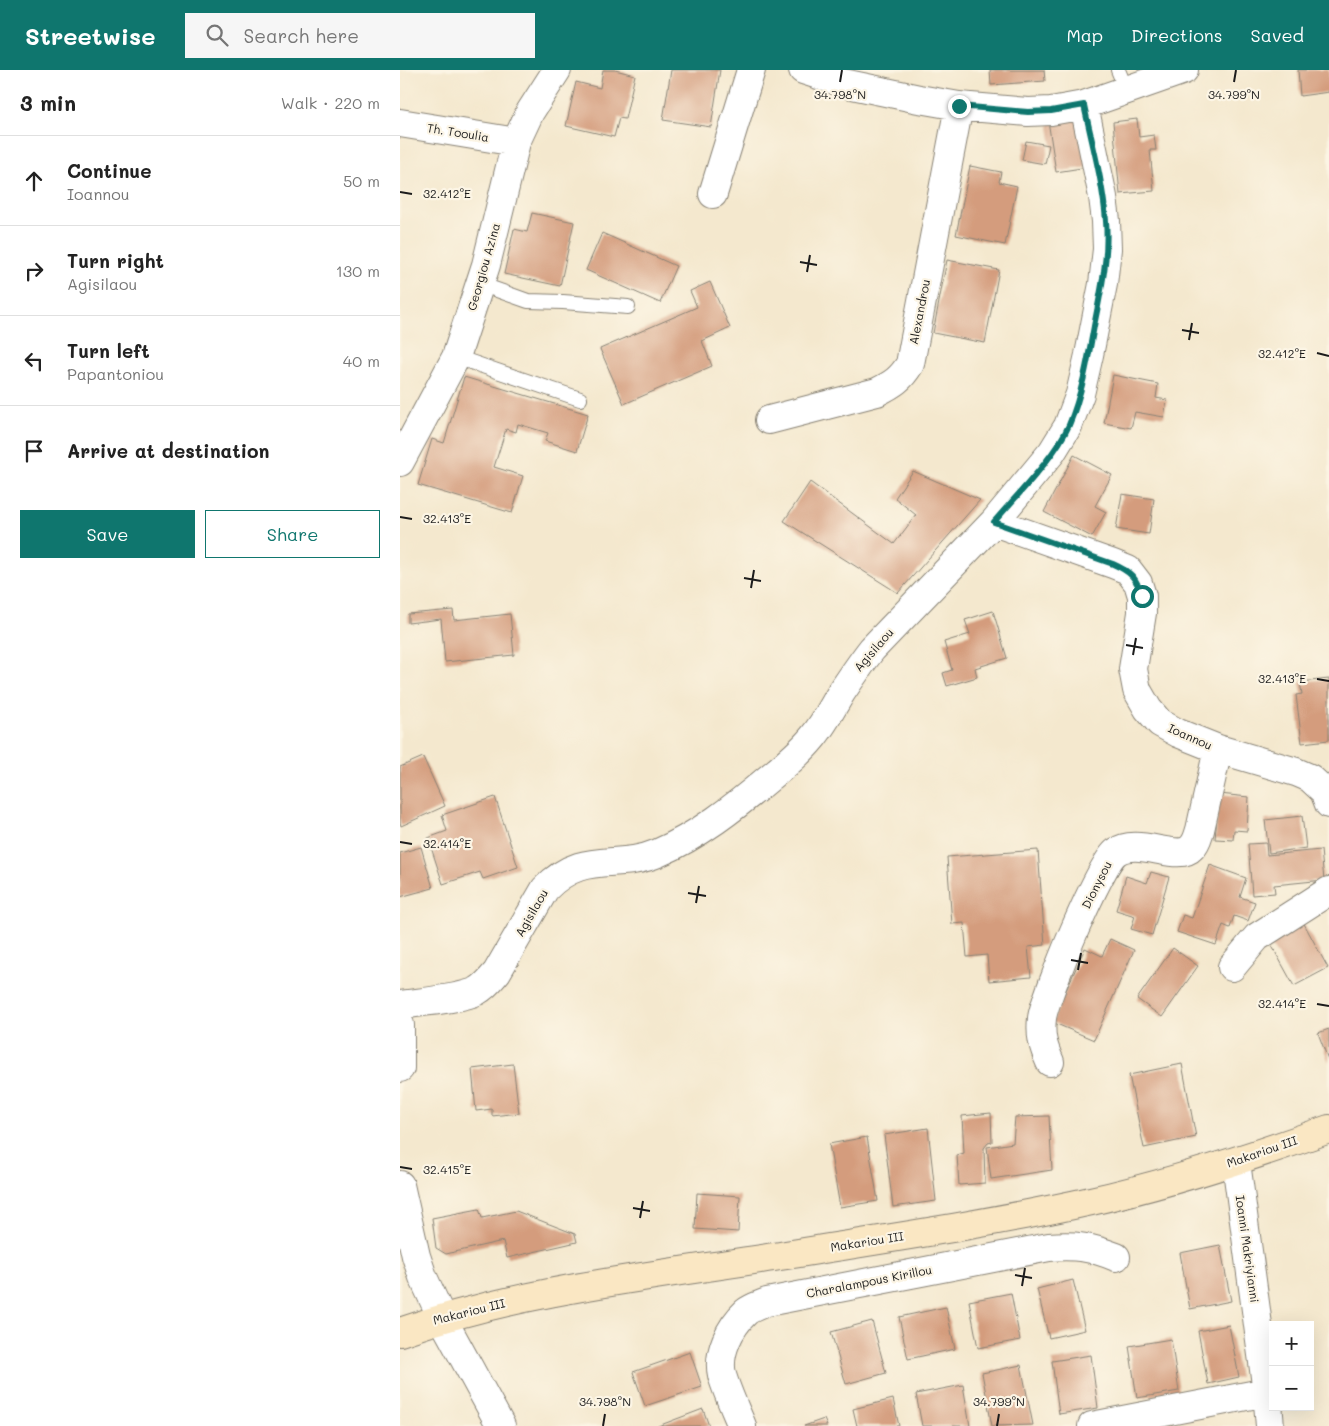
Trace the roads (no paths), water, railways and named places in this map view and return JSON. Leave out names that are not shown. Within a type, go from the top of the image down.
[{"type":"main road","name":"Makariou III","points":[[400,1332],[442,1318],[558,1291],[966,1226],[1092,1201],[1236,1162],[1329,1129]]},
{"type":"street","name":"Georgiou Azina","points":[[400,462],[456,357],[480,284],[516,142],[530,112],[557,70]]},
{"type":"street","points":[[713,194],[751,70]]},
{"type":"street","points":[[803,70],[852,85],[959,106],[1028,112],[1051,111],[1084,105],[1122,80],[1184,70]]},
{"type":"street","name":"Agisilaou","points":[[400,1005],[466,995],[487,984],[506,958],[545,889],[554,879],[568,870],[583,864],[644,858],[657,853],[698,831],[743,800],[789,762],[812,738],[826,719],[855,671],[872,649],[994,522],[1052,452],[1068,426],[1080,394],[1089,355],[1107,249],[1103,197],[1084,105]]},
{"type":"street","name":"Alexandrou","points":[[769,420],[878,392],[903,376],[910,364],[959,106]]},
{"type":"street","name":"Th. Tooulia","points":[[400,123],[516,142]]},
{"type":"street","name":"Ioannou","points":[[994,522],[1128,570],[1138,583],[1142,596],[1142,612],[1133,669],[1137,690],[1148,709],[1160,723],[1178,733],[1218,749],[1296,772],[1310,778],[1324,791],[1329,804]]},
{"type":"street","name":"Dionysou","points":[[1050,1062],[1042,1045],[1041,1032],[1046,1000],[1106,863],[1115,852],[1125,847],[1134,846],[1182,852],[1191,849],[1197,841],[1200,830],[1218,749]]},
{"type":"street","points":[[1232,967],[1257,937],[1329,891]]},
{"type":"street","points":[[400,1025],[400,1068]]},
{"type":"street","name":"Ioanni Makriyianni","points":[[1236,1162],[1270,1426]]},
{"type":"street","points":[[400,1185],[416,1256],[423,1277],[442,1318],[501,1426]]},
{"type":"street","name":"Charalampous Kirillou","points":[[742,1426],[722,1374],[721,1358],[727,1339],[736,1322],[748,1310],[761,1304],[1049,1247],[1072,1246],[1094,1248],[1116,1256]]},
{"type":"street","points":[[1107,1425],[1266,1392]]},
{"type":"lane","points":[[480,284],[528,301],[628,307]]},
{"type":"lane","points":[[456,357],[580,399]]}]
